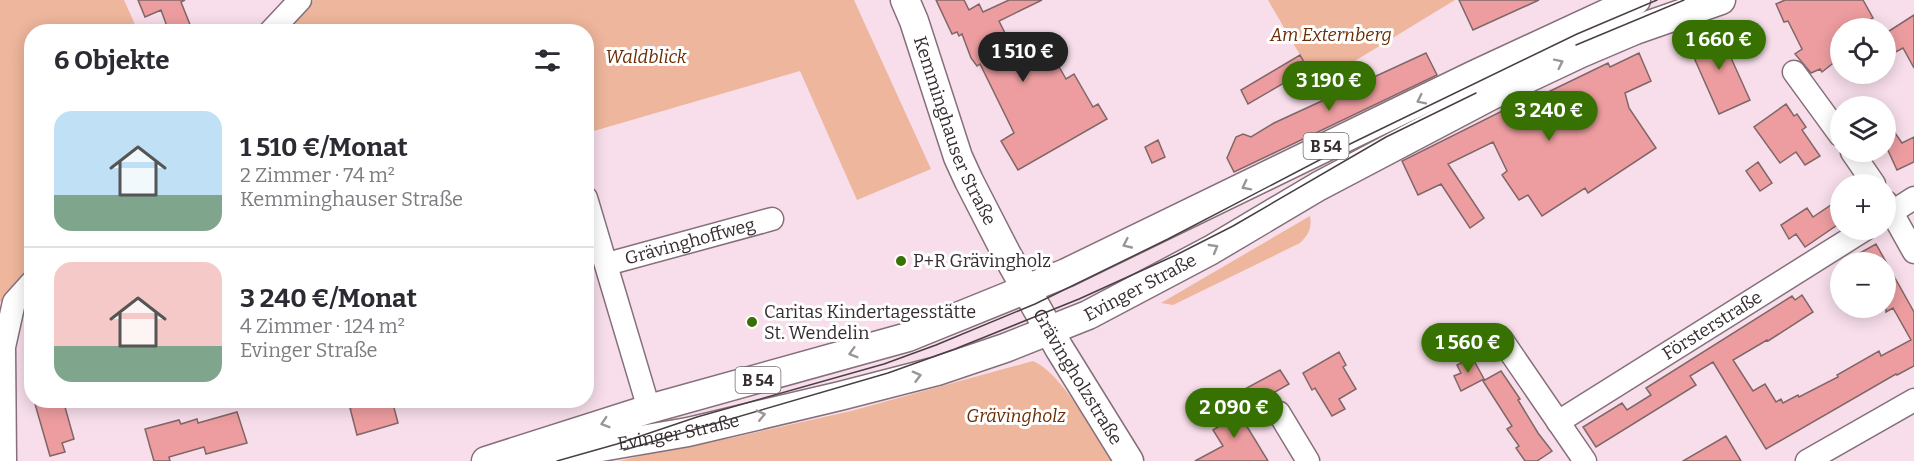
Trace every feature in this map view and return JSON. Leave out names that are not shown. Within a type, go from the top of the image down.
[{"type":"main road","name":"Kemminghauser Straße","points":[[905,0],[914,21],[958,157],[1026,290]]},
{"type":"main road","name":"Evinger Straße","points":[[486,461],[649,409],[908,337],[1026,290],[1170,224],[1341,138],[1636,0]]},
{"type":"main road","name":"Evinger Straße","points":[[519,461],[688,432],[840,396],[937,371],[1050,331],[1088,315],[1211,250],[1319,186],[1490,96],[1635,30],[1721,0]]},
{"type":"main road","name":"Grävingholzstraße","points":[[1026,290],[1129,461]]},
{"type":"street","points":[[278,24],[300,0]]},
{"type":"street","points":[[1794,72],[1830,121]]},
{"type":"street","points":[[1896,206],[1914,198]]},
{"type":"street","name":"Grävinghoffweg","points":[[607,264],[772,219]]},
{"type":"street","name":"Grävinghoffweg","points":[[594,223],[649,409]]},
{"type":"street","points":[[1896,223],[1914,252]]},
{"type":"street","name":"Försterstraße","points":[[1558,422],[1848,240]]},
{"type":"street","points":[[5,461],[2,348],[14,302],[24,291]]},
{"type":"street","points":[[1502,340],[1585,461]]},
{"type":"street","points":[[1807,461],[1914,400]]},
{"type":"street","points":[[1279,413],[1308,461]]},
{"type":"green space","points":[[0,0],[124,0],[135,24],[24,24],[24,285],[0,302]]},
{"type":"green space","name":"Waldblick","points":[[314,0],[854,0],[931,169],[857,200],[800,71],[594,131],[594,24],[292,24]]},
{"type":"green space","name":"Am Externberg","points":[[1268,0],[1455,0],[1317,84]]},
{"type":"green space","points":[[1310,216],[1309,231],[1300,243],[1173,305],[1161,303]]},
{"type":"green space","name":"Grävingholz","points":[[1033,361],[1044,367],[1066,391],[1112,461],[619,461],[851,411]]},
{"type":"building","points":[[138,0],[185,0],[181,2],[190,24],[166,24],[161,10],[145,17]]},
{"type":"building","points":[[936,0],[964,0],[969,10],[979,4],[983,12],[1009,0],[1042,0],[999,21],[1016,55],[1042,42],[1049,58],[1053,56],[1066,79],[1074,74],[1093,107],[1098,104],[1107,119],[1018,170],[1001,141],[1014,133],[980,64],[977,66],[971,58],[962,34],[959,36],[957,32],[952,34]]},
{"type":"building","points":[[1459,0],[1539,0],[1473,30]]},
{"type":"building","points":[[1785,0],[1863,0],[1873,18],[1830,18],[1830,66],[1822,72],[1820,69],[1811,73],[1795,54],[1802,49],[1788,21],[1784,22],[1776,4]]},
{"type":"building","points":[[1914,15],[1914,68],[1903,48],[1896,52],[1896,27]]},
{"type":"building","points":[[1718,29],[1750,100],[1719,114],[1687,42]]},
{"type":"building","points":[[1426,53],[1437,75],[1234,172],[1227,158],[1236,137],[1243,134],[1251,137],[1274,123]]},
{"type":"building","points":[[1639,53],[1651,81],[1625,93],[1629,108],[1656,148],[1588,193],[1585,188],[1542,216],[1528,195],[1519,200],[1502,175],[1507,171],[1493,142],[1448,164],[1484,218],[1470,228],[1441,184],[1418,195],[1402,161],[1520,102],[1521,105],[1608,63],[1610,67]]},
{"type":"building","points":[[1300,55],[1308,69],[1248,104],[1241,90]]},
{"type":"building","points":[[1786,104],[1794,116],[1797,114],[1806,127],[1802,130],[1820,156],[1805,165],[1796,152],[1780,163],[1754,127]]},
{"type":"building","points":[[1896,134],[1902,143],[1914,137],[1914,162],[1897,170],[1893,162],[1896,162]]},
{"type":"building","points":[[1158,140],[1165,157],[1152,163],[1145,147]]},
{"type":"building","points":[[1758,162],[1772,183],[1760,191],[1746,171]]},
{"type":"building","points":[[1830,206],[1830,230],[1805,247],[1796,234],[1789,239],[1781,225],[1807,208],[1813,217]]},
{"type":"building","points":[[1876,244],[1880,252],[1862,252]]},
{"type":"building","points":[[1896,280],[1914,312],[1914,366],[1896,374],[1766,449],[1713,362],[1690,376],[1696,385],[1596,447],[1583,427],[1622,403],[1627,410],[1651,395],[1646,388],[1792,296],[1795,300],[1802,295],[1813,312],[1733,360],[1753,391],[1765,384],[1776,402],[1781,399],[1783,403],[1798,395],[1799,397],[1838,377],[1837,375],[1879,351],[1881,356],[1911,340],[1896,313]]},
{"type":"building","points":[[1339,352],[1346,365],[1343,367],[1356,389],[1339,399],[1345,409],[1332,416],[1315,388],[1312,390],[1303,373]]},
{"type":"building","points":[[1472,357],[1484,379],[1461,391],[1454,376],[1461,373],[1457,365]]},
{"type":"building","points":[[1280,370],[1289,384],[1252,405],[1243,390]]},
{"type":"building","points":[[1501,371],[1520,399],[1518,400],[1538,433],[1552,451],[1537,461],[1525,461],[1516,448],[1519,446],[1507,429],[1512,426],[1483,381]]},
{"type":"building","points":[[1232,402],[1268,461],[1195,461],[1223,446],[1213,430],[1218,427],[1211,415]]},
{"type":"building","points":[[36,408],[65,408],[74,439],[62,443],[65,452],[50,456]]},
{"type":"building","points":[[350,408],[394,408],[398,423],[357,435]]},
{"type":"building","points":[[237,412],[247,443],[206,454],[204,447],[169,457],[170,461],[154,461],[145,429],[179,420],[181,424],[197,419],[198,423]]},
{"type":"building","points":[[1726,436],[1741,461],[1683,461]]},
{"type":"tram line","points":[[557,461],[697,417],[884,364],[1035,304],[1168,239],[1352,143],[1577,34],[1657,0]]},
{"type":"tram line","points":[[1576,45],[1684,0]]},
{"type":"tram line","points":[[624,450],[888,373],[955,349],[1079,299],[1233,226],[1386,137],[1476,93]]},
{"type":"place","name":"P+R Grävingholz","points":[[901,261]]},
{"type":"place","name":"Caritas Kindertagesstätte St. Wendelin","points":[[752,322]]}]
